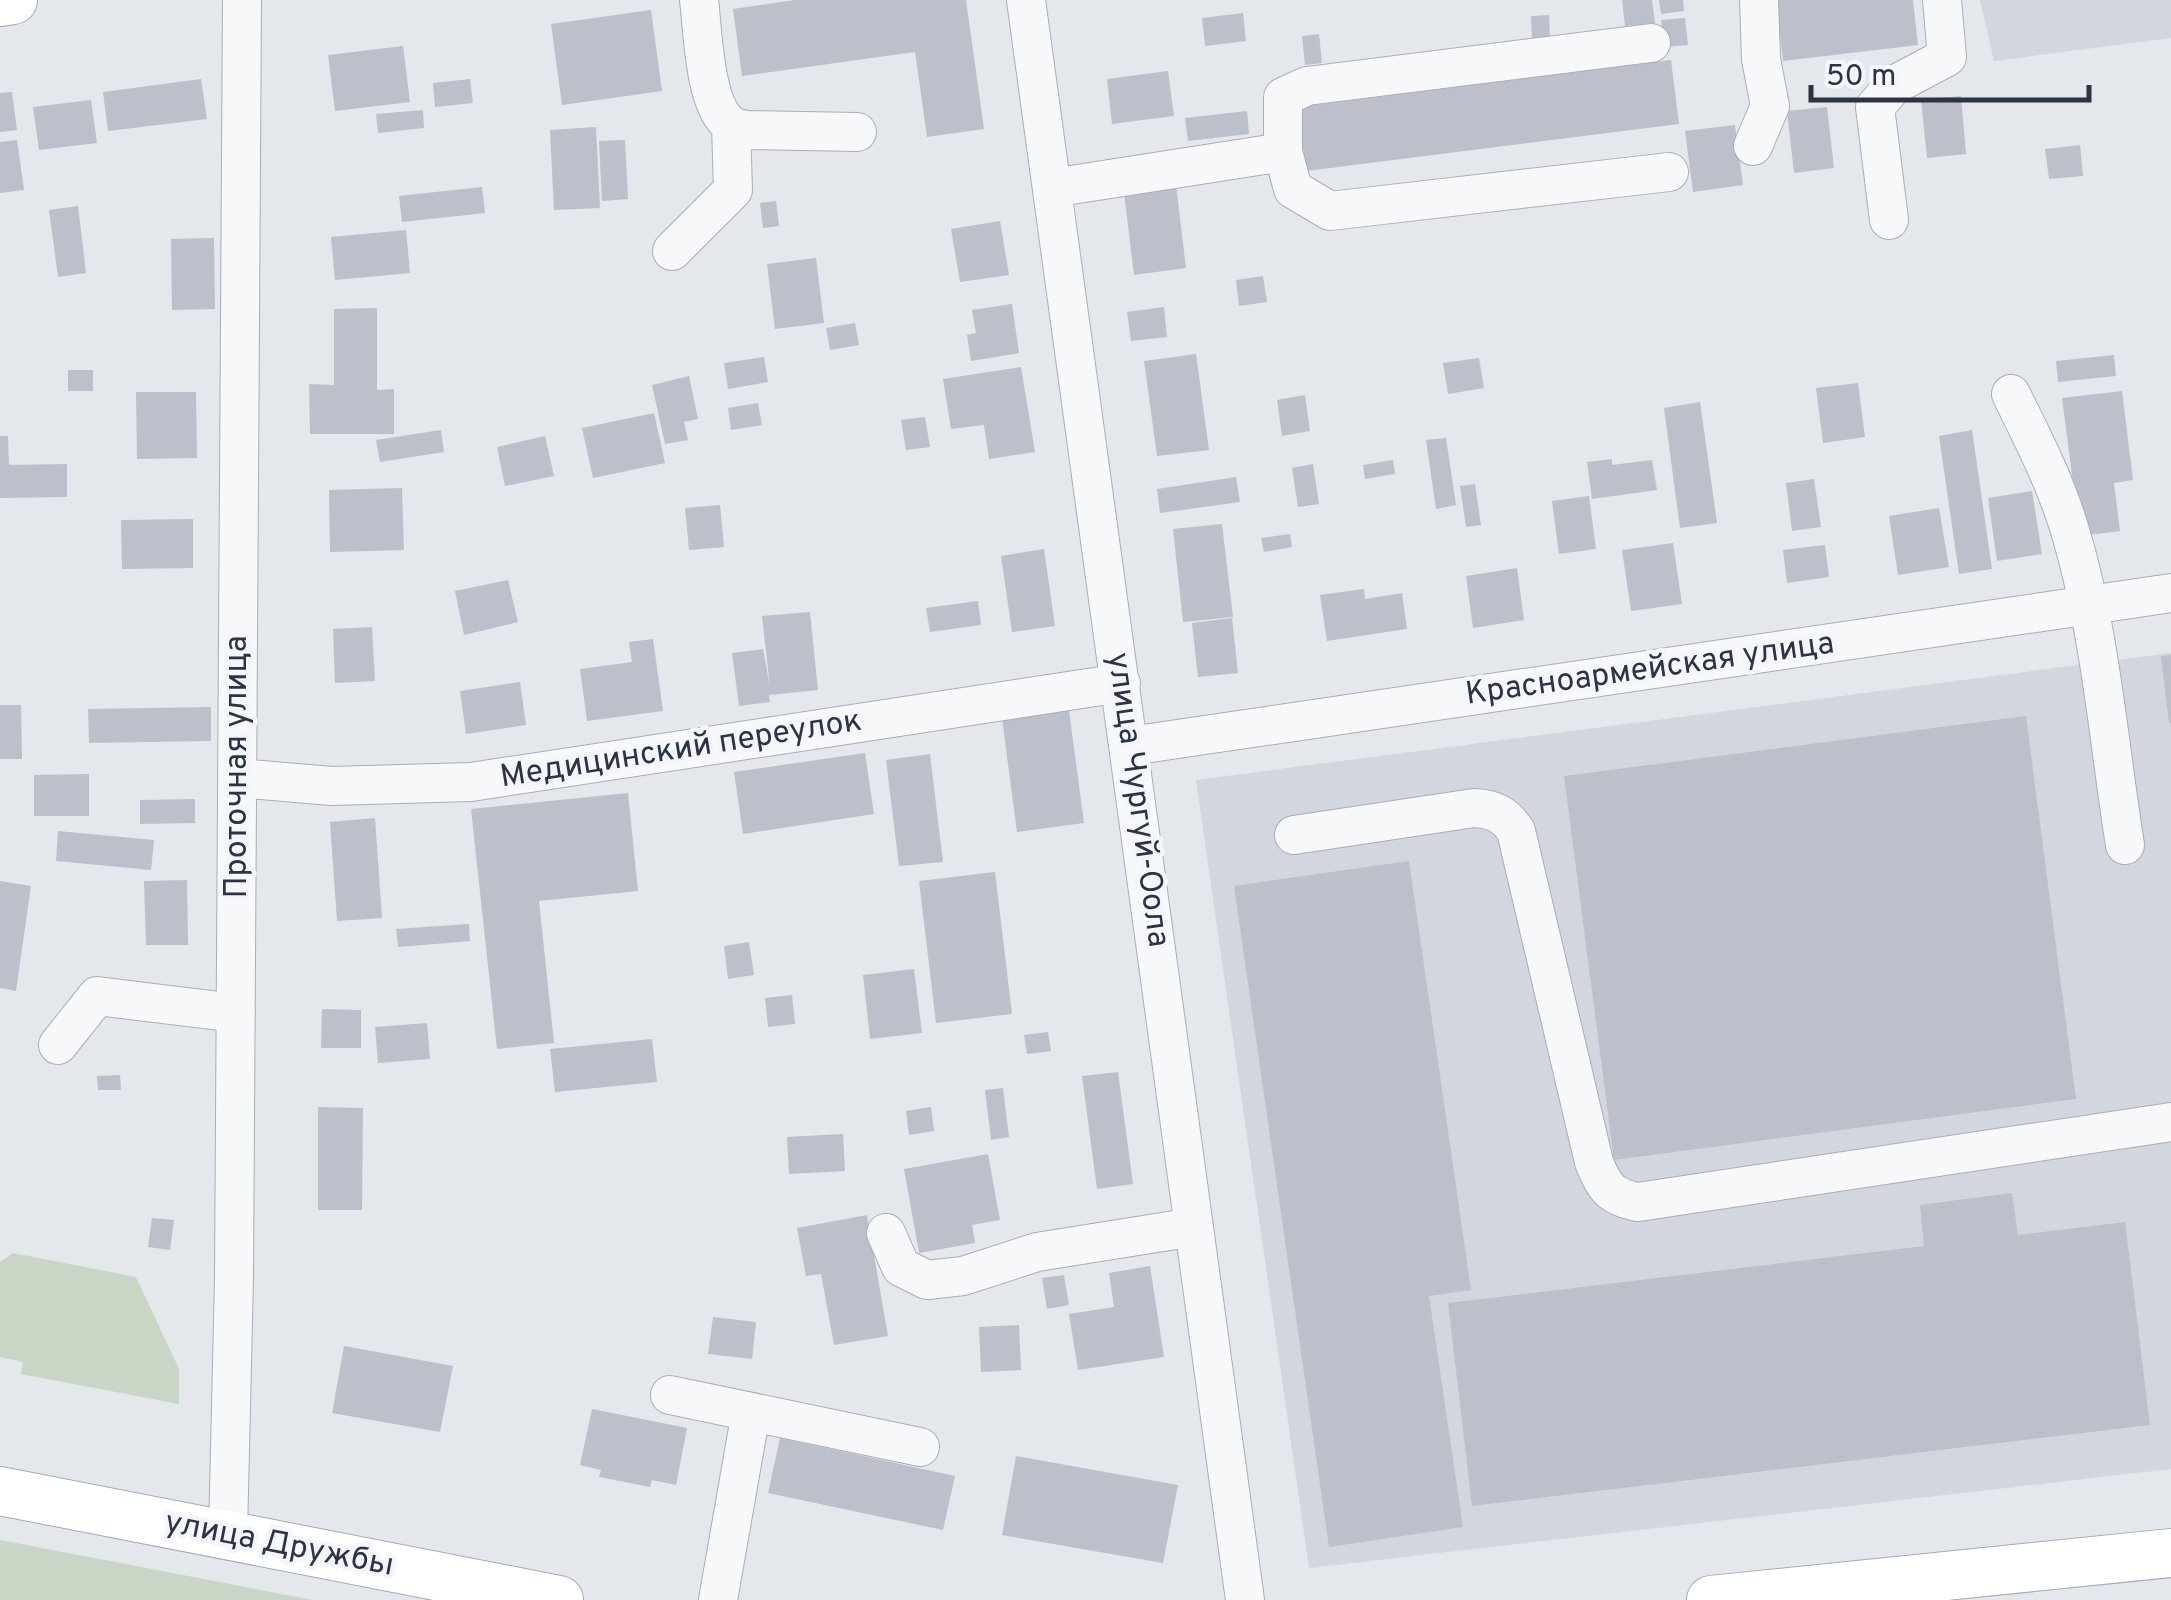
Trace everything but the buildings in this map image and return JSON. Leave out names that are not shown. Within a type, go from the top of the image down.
[{"type":"main road","points":[[0,2],[13,0]]},
{"type":"main road","name":"улица Дружбы","points":[[0,1491],[559,1600]]},
{"type":"main road","points":[[1711,1600],[2171,1552]]},
{"type":"street","name":"Проточная улица","points":[[228,1534],[236,1013],[242,0]]},
{"type":"street","points":[[699,0],[712,94],[718,110],[731,125],[746,130],[857,132]]},
{"type":"street","name":"улица Чургуй-Оола","points":[[1026,0],[1245,1600]]},
{"type":"street","points":[[1753,146],[1770,106],[1762,59],[1759,0]]},
{"type":"street","points":[[1889,220],[1875,107],[1894,84],[1947,57],[1942,0]]},
{"type":"street","points":[[1651,44],[1307,86],[1283,98],[1283,152],[1293,188],[1330,212],[1669,172]]},
{"type":"street","points":[[672,251],[733,190],[731,125]]},
{"type":"street","points":[[1052,188],[1283,152]]},
{"type":"street","points":[[2010,394],[2039,450],[2066,520],[2088,605],[2125,846]]},
{"type":"street","name":"Красноармейская улица","points":[[1130,746],[2171,593]]},
{"type":"street","name":"Медицинский переулок","points":[[238,778],[332,786],[472,782],[1121,682]]},
{"type":"street","points":[[1294,834],[1474,808],[1492,809],[1507,818],[1516,832],[1594,1162],[1603,1184],[1615,1198],[1638,1202],[2171,1122]]},
{"type":"street","points":[[58,1045],[98,996],[236,1013]]},
{"type":"street","points":[[886,1233],[901,1267],[927,1280],[963,1276],[1037,1252],[1194,1228]]},
{"type":"street","points":[[670,1396],[920,1448]]},
{"type":"street","points":[[718,1600],[751,1412]]},
{"type":"shaded area","points":[[1980,0],[2171,0],[2171,38],[1994,61]]},
{"type":"shaded area","points":[[2171,653],[2171,1469],[1309,1568],[1196,780]]},
{"type":"green space","points":[[13,1253],[136,1277],[179,1369],[179,1404],[21,1374],[23,1362],[0,1357],[0,1262]]},
{"type":"green space","points":[[0,1540],[313,1600],[0,1600]]}]
